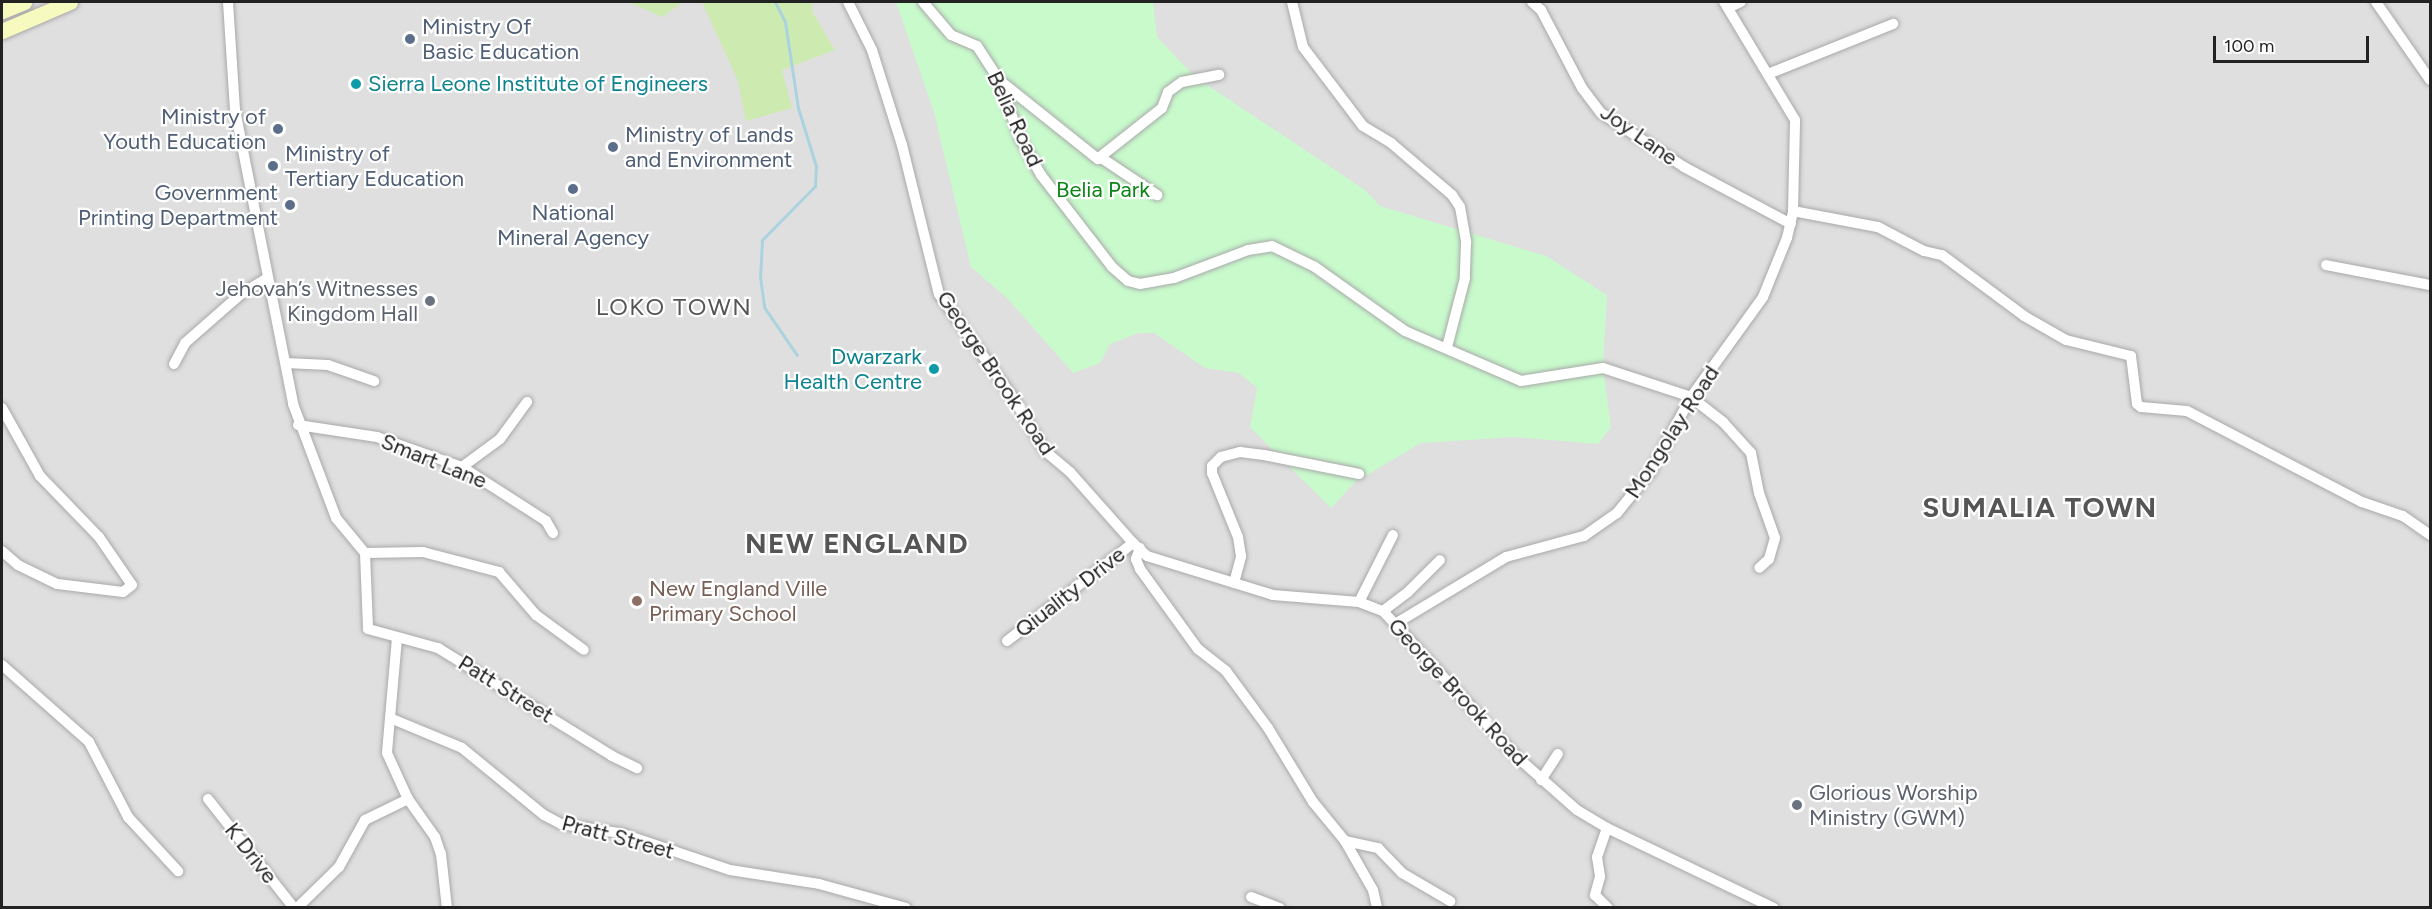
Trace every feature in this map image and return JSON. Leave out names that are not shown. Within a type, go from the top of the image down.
[{"type":"main road","points":[[2,11],[24,2]]},
{"type":"main road","points":[[2,31],[70,2]]},
{"type":"street","points":[[228,2],[235,110],[298,425],[336,518],[365,553],[423,552],[499,572],[536,615],[584,650]]},
{"type":"street","name":"George Brook Road","points":[[848,2],[872,50],[902,145],[939,294],[1014,399],[1045,451],[1070,472],[1137,546],[1155,559],[1273,595],[1359,602],[1383,611],[1541,780],[1607,828],[1774,908]]},
{"type":"street","name":"Belia Road","points":[[922,2],[951,35],[977,46],[999,80],[1020,138],[1041,175],[1112,267],[1128,281],[1140,284],[1174,278],[1248,250],[1272,246],[1288,251],[1352,291],[1405,331],[1447,347]]},
{"type":"street","points":[[1292,2],[1303,48],[1363,126],[1391,144],[1452,195],[1460,207],[1466,242],[1464,278],[1447,347],[1521,381],[1603,369],[1691,396],[1731,430],[1751,453],[1759,493],[1775,538],[1769,559],[1759,568]]},
{"type":"street","name":"Joy Lane","points":[[1532,2],[1541,10],[1582,88],[1601,113],[1684,167],[1791,224]]},
{"type":"street","points":[[1726,4],[1741,2]]},
{"type":"street","points":[[2376,2],[2430,80]]},
{"type":"street","name":"Mongolay Road","points":[[1395,624],[1506,557],[1584,536],[1611,518],[1651,471],[1691,396],[1763,297],[1791,224],[1795,120],[1726,4]]},
{"type":"street","points":[[1768,74],[1893,24]]},
{"type":"street","points":[[1100,157],[1162,108],[1168,92],[1182,82],[1219,75]]},
{"type":"street","points":[[999,80],[1098,159],[1100,157],[1157,195]]},
{"type":"street","points":[[1793,211],[1878,227],[1924,251],[1942,255],[2024,316],[2066,340],[2131,356],[2138,404],[2141,407],[2187,411],[2362,502],[2403,516],[2430,535]]},
{"type":"street","points":[[2326,265],[2430,285]]},
{"type":"street","points":[[174,364],[185,343],[241,294],[268,278]]},
{"type":"street","points":[[286,363],[328,365],[374,381]]},
{"type":"street","points":[[462,467],[500,439],[527,402]]},
{"type":"street","points":[[2,408],[40,476],[99,537],[132,585],[123,592],[57,585],[18,565],[2,550]]},
{"type":"street","name":"Smart Lane","points":[[298,425],[378,437],[462,467],[546,521],[553,533]]},
{"type":"street","points":[[1234,583],[1241,556],[1238,537],[1212,473],[1212,465],[1221,456],[1240,452],[1264,455],[1359,474]]},
{"type":"street","points":[[1359,602],[1393,534]]},
{"type":"street","points":[[1137,546],[1136,559],[1147,579],[1198,649],[1226,671],[1281,747],[1313,802],[1345,841],[1372,890],[1377,908]]},
{"type":"street","name":"Qiuality Drive","points":[[1007,641],[1137,546]]},
{"type":"street","name":"Patt Street","points":[[365,553],[368,629],[438,648],[612,756],[637,768]]},
{"type":"street","points":[[1383,611],[1408,592],[1440,560]]},
{"type":"street","points":[[397,638],[387,753],[408,799],[428,823],[438,846],[447,908]]},
{"type":"street","points":[[2,665],[89,742],[128,817],[178,871]]},
{"type":"street","name":"Pratt Street","points":[[390,718],[462,748],[535,808],[561,824],[620,833],[730,870],[819,884],[906,908]]},
{"type":"street","points":[[1541,780],[1558,754]]},
{"type":"street","name":"K Drive","points":[[208,799],[296,908]]},
{"type":"street","points":[[296,908],[339,867],[364,820],[408,799]]},
{"type":"street","points":[[1607,828],[1597,856],[1600,877],[1595,895],[1608,908]]},
{"type":"street","points":[[1345,841],[1378,848],[1402,873],[1450,901]]},
{"type":"street","points":[[1251,897],[1280,908]]},
{"type":"shaded area","points":[[2,2],[2430,2],[2430,907],[2,907]]},
{"type":"green space","points":[[629,2],[683,2],[662,17]]},
{"type":"green space","points":[[702,2],[812,2],[813,13],[835,50],[782,70],[792,108],[746,121],[738,81]]},
{"type":"green space","name":"Belia Park","points":[[896,2],[1153,2],[1157,37],[1195,77],[1365,190],[1380,206],[1546,256],[1607,295],[1603,368],[1611,427],[1598,444],[1514,437],[1421,443],[1355,482],[1331,508],[1250,427],[1257,388],[1239,373],[1205,368],[1154,333],[1139,333],[1110,344],[1100,363],[1073,373],[1008,299],[971,267],[934,112]]},
{"type":"waterway","points":[[775,2],[785,22],[798,108],[816,166],[815,186],[762,240],[760,277],[764,307],[797,355]]},
{"type":"place","name":"Ministry Of Basic Education","points":[[410,39]]},
{"type":"place","name":"Sierra Leone Institute of Engineers","points":[[356,84]]},
{"type":"place","name":"Ministry of Youth Education","points":[[278,129]]},
{"type":"place","name":"Ministry of Lands and Environment","points":[[613,147]]},
{"type":"place","name":"Ministry of Tertiary Education","points":[[273,166]]},
{"type":"place","name":"National Mineral Agency","points":[[573,189]]},
{"type":"place","name":"Government Printing Department","points":[[290,205]]},
{"type":"place","name":"Jehovah’s Witnesses Kingdom Hall","points":[[430,301]]},
{"type":"place","name":"Dwarzark Health Centre","points":[[934,369]]},
{"type":"place","name":"New England Ville Primary School","points":[[637,601]]},
{"type":"place","name":"Glorious Worship Ministry (GWM)","points":[[1797,805]]},
{"type":"district","name":"LOKO TOWN","points":[[674,307]]},
{"type":"district","name":"SUMALIA TOWN","points":[[2040,507]]},
{"type":"district","name":"NEW ENGLAND","points":[[857,543]]}]
